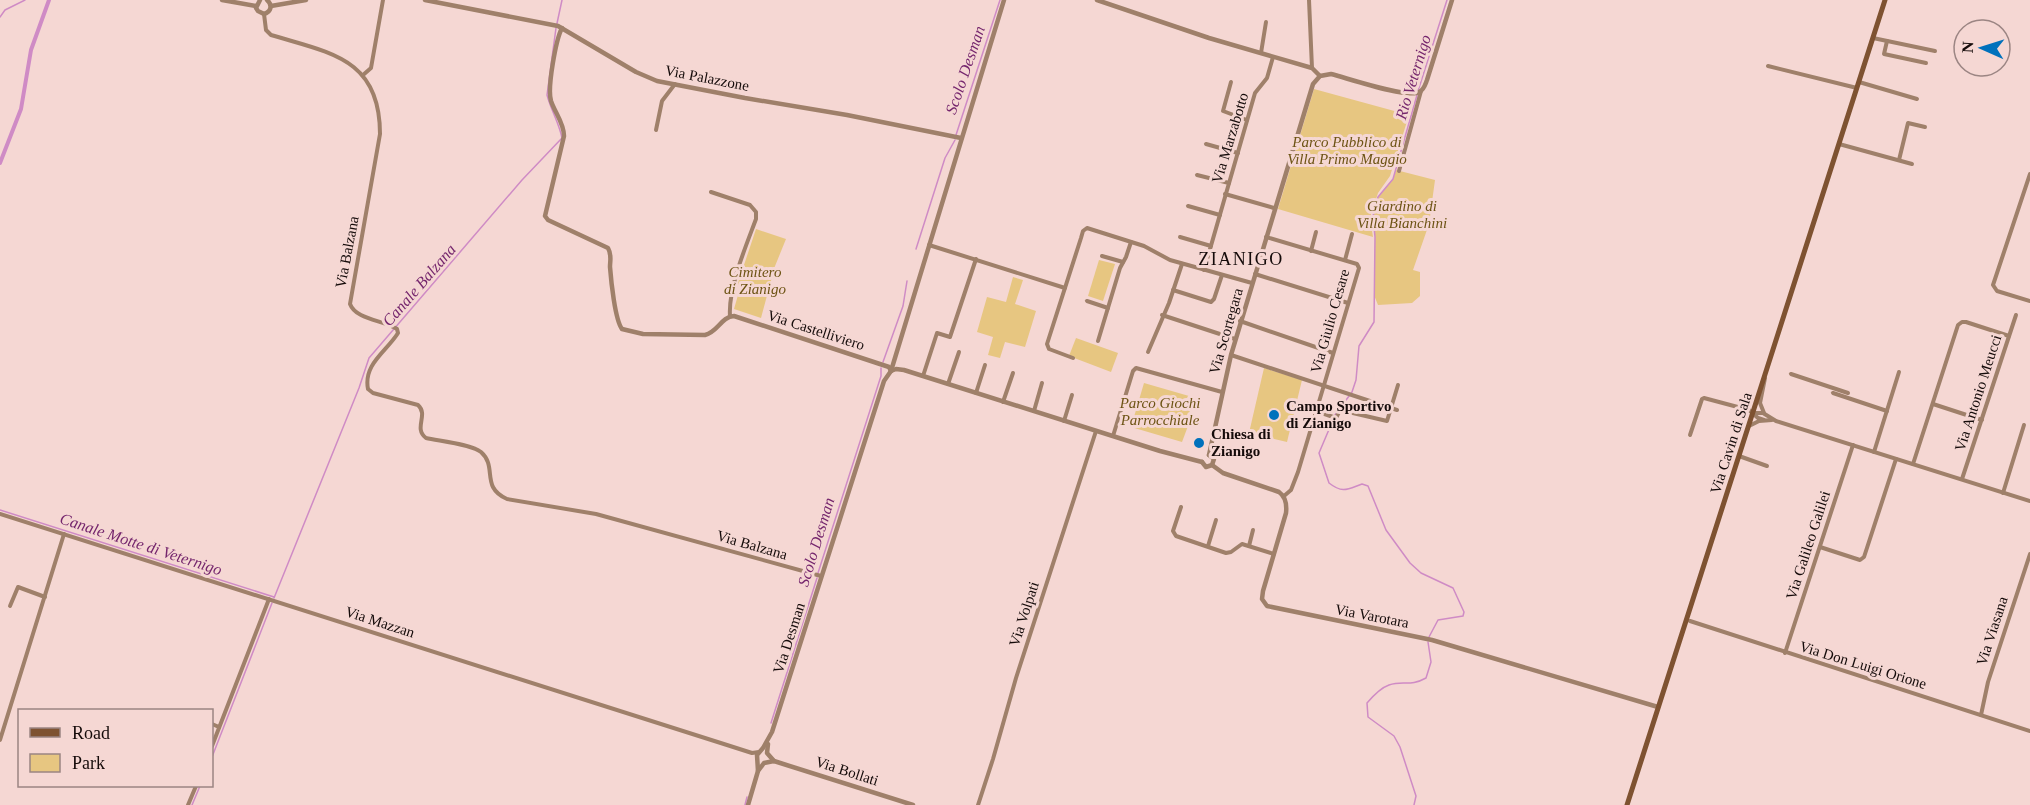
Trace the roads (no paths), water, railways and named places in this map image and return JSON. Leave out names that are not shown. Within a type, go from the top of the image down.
[{"type":"main road","name":"Via Cavin di Sala","points":[[1627,805],[1885,0]]},
{"type":"street","points":[[222,0],[256,6]]},
{"type":"street","points":[[256,6],[260,0]]},
{"type":"street","points":[[267,0],[271,6]]},
{"type":"street","points":[[271,6],[306,0]]},
{"type":"street","points":[[363,76],[371,68],[383,0]]},
{"type":"street","name":"Via Palazzone","points":[[425,0],[558,26],[636,72],[657,81],[745,99],[847,115],[958,138]]},
{"type":"street","name":"Via Desman","points":[[748,805],[760,755],[768,742],[819,576],[884,381],[891,371],[958,138],[1004,0]]},
{"type":"street","points":[[1097,0],[1209,38],[1312,68],[1320,76],[1331,74],[1403,93],[1418,93]]},
{"type":"street","points":[[1309,0],[1312,68]]},
{"type":"street","points":[[1399,171],[1418,93],[1427,80],[1452,0]]},
{"type":"street","points":[[256,6],[258,11],[264,14],[270,11],[271,6]]},
{"type":"street","name":"Via Balzana","points":[[264,14],[266,30],[271,35],[323,50],[341,57],[356,68],[376,100],[380,114],[380,134],[350,304],[356,312],[395,328],[397,335],[373,364],[368,376],[368,388],[373,393],[422,408],[420,429],[421,434],[426,438],[479,450],[486,459],[492,488],[497,495],[507,499],[606,516],[819,576]]},
{"type":"street","points":[[1261,53],[1266,22]]},
{"type":"street","points":[[558,26],[558,39],[549,89],[564,136],[545,213],[546,219],[608,248],[611,256],[610,265],[617,318],[620,326],[625,330],[643,334],[705,334],[712,332],[730,316],[730,305],[739,266],[756,219],[756,212],[750,205],[711,192]]},
{"type":"street","points":[[1873,38],[1935,51]]},
{"type":"street","points":[[1887,41],[1884,54],[1926,63]]},
{"type":"street","name":"Via Marzabotto","points":[[1204,270],[1256,90],[1267,78],[1274,57]]},
{"type":"street","points":[[1768,66],[1917,99]]},
{"type":"street","name":"Via Scortegara","points":[[1209,455],[1240,321],[1313,84],[1320,76]]},
{"type":"street","points":[[1231,82],[1223,111],[1247,120]]},
{"type":"street","points":[[656,130],[662,101],[675,84]]},
{"type":"street","points":[[1899,160],[1908,123],[1925,127]]},
{"type":"street","points":[[1206,144],[1238,153]]},
{"type":"street","points":[[1839,144],[1912,164]]},
{"type":"street","points":[[2030,174],[1993,285],[1997,291],[2030,301]]},
{"type":"street","points":[[1197,176],[1229,183]]},
{"type":"street","name":"Via Marzabotto","points":[[1226,194],[1274,208]]},
{"type":"street","points":[[1188,206],[1220,215]]},
{"type":"street","points":[[1073,358],[1047,347],[1083,231],[1087,228],[1144,246],[1182,264],[1252,283]]},
{"type":"street","points":[[1311,250],[1316,232]]},
{"type":"street","points":[[1266,237],[1345,261],[1353,234]]},
{"type":"street","points":[[1179,237],[1211,246]]},
{"type":"street","points":[[1098,341],[1131,242]]},
{"type":"street","points":[[928,244],[1065,288]]},
{"type":"street","points":[[1102,256],[1123,262]]},
{"type":"street","points":[[923,376],[937,333],[950,337],[976,259]]},
{"type":"street","name":"Via Giulio Cesare","points":[[1284,496],[1293,486],[1359,268],[1357,264],[1345,261]]},
{"type":"street","points":[[1148,352],[1182,264]]},
{"type":"street","points":[[1255,274],[1348,303]]},
{"type":"street","points":[[1173,290],[1211,302],[1222,275]]},
{"type":"street","points":[[1087,301],[1108,308]]},
{"type":"street","points":[[1162,315],[1235,339]]},
{"type":"street","name":"Via Antonio Meucci","points":[[1962,479],[2016,315]]},
{"type":"street","name":"Via Castelliviero","points":[[730,316],[889,367],[891,371]]},
{"type":"street","points":[[1240,321],[1334,353]]},
{"type":"street","points":[[1913,464],[1960,323],[1966,322],[2009,336]]},
{"type":"street","points":[[948,384],[959,352]]},
{"type":"street","points":[[1231,354],[1397,410]]},
{"type":"street","points":[[976,393],[985,365]]},
{"type":"street","points":[[1113,436],[1133,371],[1136,368],[1222,392]]},
{"type":"street","points":[[891,371],[900,369],[1202,462],[1206,467],[1212,465]]},
{"type":"street","points":[[1874,452],[1899,372]]},
{"type":"street","points":[[1003,402],[1013,373]]},
{"type":"street","points":[[1765,414],[1760,403],[1766,374]]},
{"type":"street","points":[[1791,374],[1848,393]]},
{"type":"street","points":[[1034,411],[1042,383]]},
{"type":"street","points":[[1316,411],[1334,417],[1340,411],[1387,422],[1398,385]]},
{"type":"street","points":[[1833,393],[1887,411]]},
{"type":"street","points":[[1064,421],[1072,395]]},
{"type":"street","points":[[1690,435],[1702,399],[1749,410],[1764,420],[1776,420]]},
{"type":"street","points":[[1933,404],[1982,420]]},
{"type":"street","points":[[1753,413],[1765,414],[1776,420],[2030,501]]},
{"type":"street","points":[[1749,426],[1764,420]]},
{"type":"street","points":[[2003,493],[2024,425]]},
{"type":"street","name":"Via Volpati","points":[[978,805],[1016,678],[1096,431]]},
{"type":"street","name":"Via Galileo Galilei","points":[[1785,653],[1853,445]]},
{"type":"street","points":[[1202,462],[1204,456],[1209,455],[1214,459],[1212,465]]},
{"type":"street","points":[[1739,456],[1767,466]]},
{"type":"street","points":[[1820,547],[1860,560],[1864,557],[1896,459]]},
{"type":"street","points":[[1212,465],[1223,472],[1284,496]]},
{"type":"street","name":"Via Varotara","points":[[1284,496],[1287,506],[1286,513],[1262,596],[1267,606],[1429,639],[1658,707]]},
{"type":"street","points":[[1181,507],[1173,531],[1176,536],[1229,553],[1240,544],[1274,554]]},
{"type":"street","name":"Via Mazzan","points":[[0,514],[760,755]]},
{"type":"street","points":[[1208,546],[1216,520]]},
{"type":"street","points":[[1249,546],[1253,530]]},
{"type":"street","points":[[0,740],[64,534]]},
{"type":"street","name":"Via Viasana","points":[[1981,715],[1988,682],[2030,554]]},
{"type":"street","points":[[10,606],[18,587],[45,597]]},
{"type":"street","points":[[213,743],[269,599]]},
{"type":"street","name":"Via Don Luigi Orione","points":[[1690,621],[2030,731]]},
{"type":"street","points":[[213,724],[219,727]]},
{"type":"street","points":[[760,755],[774,761]]},
{"type":"street","points":[[760,755],[765,762]]},
{"type":"street","name":"Via Desman","points":[[758,771],[765,762],[760,755]]},
{"type":"street","name":"Via Bollati","points":[[765,762],[774,761],[913,805]]},
{"type":"street","points":[[188,805],[196,787]]},
{"type":"waterway","points":[[0,17],[5,10],[25,0]]},
{"type":"waterway","points":[[0,163],[21,109],[31,50],[49,0]]},
{"type":"waterway","name":"Canale Balzana","points":[[274,598],[369,358],[522,180],[562,138],[547,95],[562,0]]},
{"type":"waterway","name":"Scolo Desman","points":[[956,135],[1000,0]]},
{"type":"waterway","name":"Rio Veternigo","points":[[1418,91],[1447,0]]},
{"type":"waterway","name":"Rio Veternigo","points":[[1335,415],[1352,392],[1356,380],[1359,346],[1374,322],[1375,237],[1373,216],[1378,197],[1393,179],[1417,95]]},
{"type":"waterway","name":"Scolo Desman","points":[[916,249],[945,158],[955,140]]},
{"type":"waterway","name":"Scolo Desman","points":[[883,362],[903,306],[907,281]]},
{"type":"waterway","name":"Scolo Desman","points":[[818,573],[881,376],[881,368]]},
{"type":"waterway","name":"Rio Veternigo","points":[[1333,420],[1319,453],[1329,483],[1342,489],[1362,484],[1368,486],[1386,530],[1410,563],[1421,573],[1453,588],[1464,612],[1463,616],[1438,620],[1429,637]]},
{"type":"waterway","name":"Canale Motte di Veternigo","points":[[0,510],[274,597]]},
{"type":"waterway","name":"Scolo Desman","points":[[771,723],[817,578]]},
{"type":"waterway","name":"Canale Balzana","points":[[213,754],[272,603]]},
{"type":"waterway","name":"Rio Veternigo","points":[[1414,805],[1416,796],[1400,747],[1394,736],[1368,717],[1367,703],[1386,686],[1426,678],[1431,662],[1428,642]]},
{"type":"waterway","name":"Canale Balzana","points":[[192,805],[200,787]]},
{"type":"waterway","name":"Scolo Desman","points":[[745,805],[747,797]]},
{"type":"place","name":"Campo Sportivo di Zianigo","points":[[1274,415]]},
{"type":"place","name":"Chiesa di Zianigo","points":[[1199,443]]},
{"type":"district","name":"ZIANIGO","points":[[1241,259]]},
{"type":"park label","name":"Parco Pubblico di Villa Primo Maggio","points":[[1347,150]]},
{"type":"park label","name":"Giardino di Villa Bianchini","points":[[1402,214]]},
{"type":"park label","name":"Cimitero di Zianigo","points":[[755,280]]},
{"type":"park label","name":"Parco Giochi Parrocchiale","points":[[1160,412]]}]
